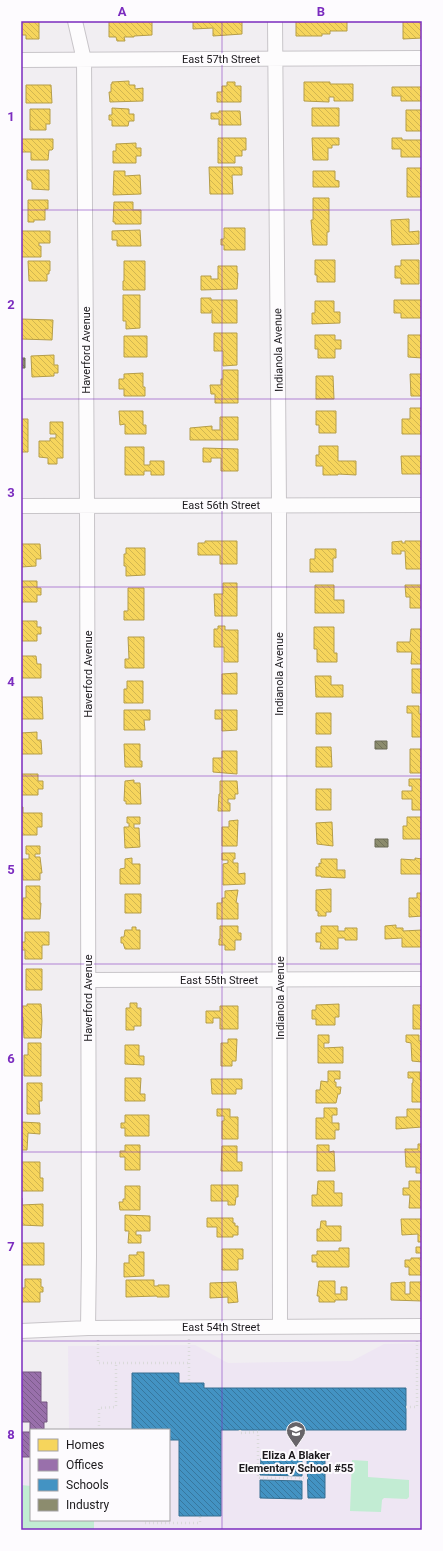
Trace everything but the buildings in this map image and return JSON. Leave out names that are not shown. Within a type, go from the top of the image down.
[{"type":"street","name":"Haverford Avenue","points":[[75,21],[84,60],[87,506],[88,1328]]},
{"type":"street","name":"Indianola Avenue","points":[[275,21],[279,505],[280,1327]]},
{"type":"street","name":"East 57th Street","points":[[21,60],[422,58]]},
{"type":"street","name":"East 56th Street","points":[[21,506],[422,505]]},
{"type":"street","name":"East 55th Street","points":[[88,980],[422,979]]},
{"type":"street","name":"East 54th Street","points":[[21,1330],[88,1328],[280,1327],[420,1332]]},
{"type":"path","points":[[406,1407],[417,1407],[420,1332]]},
{"type":"path","points":[[98,1339],[98,1363],[189,1363]]},
{"type":"path","points":[[189,1339],[189,1383]]},
{"type":"path","points":[[99,1429],[99,1408],[116,1407],[116,1363]]},
{"type":"path","points":[[240,1430],[240,1433],[258,1432],[258,1478],[308,1478]]},
{"type":"path","points":[[144,1521],[144,1523],[200,1523],[200,1516]]},
{"type":"shaded area","name":"Eliza A Blaker Elementary School #55","points":[[421,1343],[422,1530],[21,1530],[21,1460],[30,1460],[30,1521],[170,1521],[170,1429],[69,1429],[68,1346],[195,1345],[228,1363],[352,1361],[384,1344]]},
{"type":"green space","points":[[352,1460],[368,1461],[368,1477],[409,1480],[409,1497],[407,1499],[384,1498],[382,1500],[381,1512],[350,1511]]},
{"type":"green space","points":[[21,1485],[30,1486],[30,1521],[94,1521],[94,1530],[21,1530]]},
{"type":"place","name":"Eliza A Blaker Elementary School #55","points":[[296,1448]]}]
